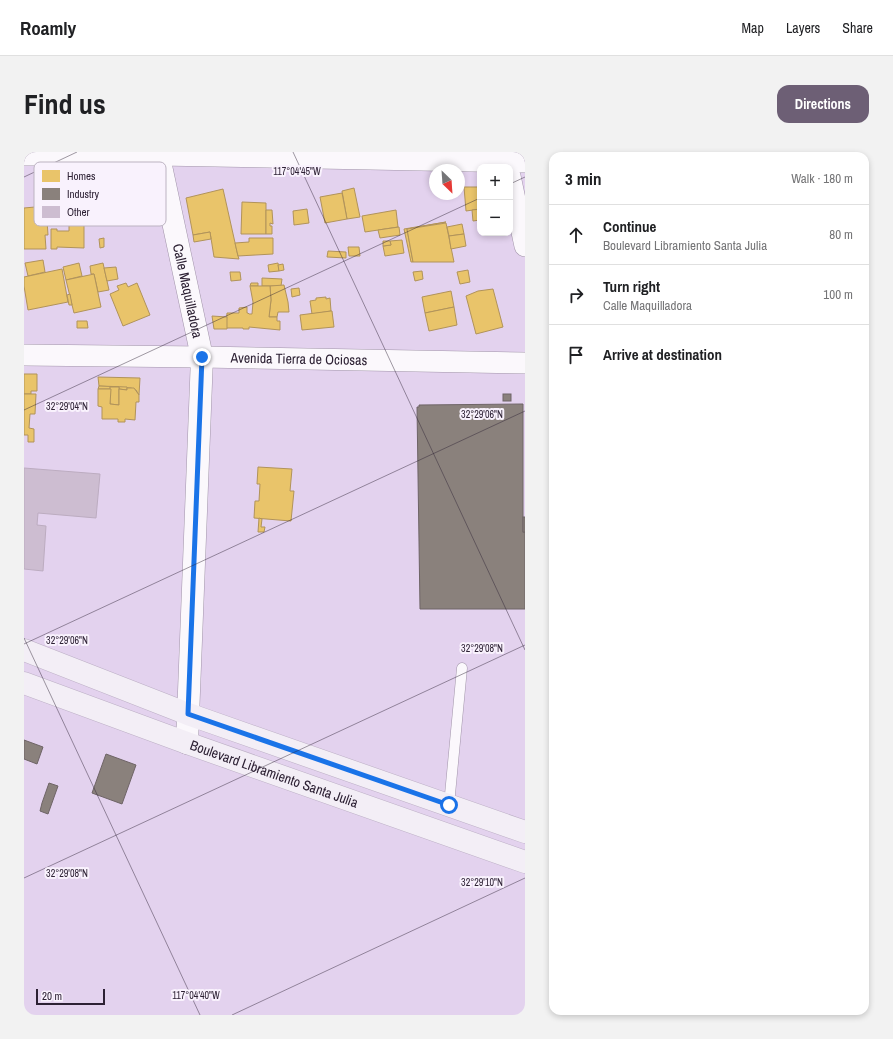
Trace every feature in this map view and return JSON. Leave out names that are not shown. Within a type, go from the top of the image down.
[{"type":"main road","name":"Boulevard Libramiento Santa Julia","points":[[24,650],[188,714],[525,832]]},
{"type":"main road","name":"Boulevard Libramiento Santa Julia","points":[[24,684],[525,862]]},
{"type":"street","points":[[24,155],[158,154],[511,164]]},
{"type":"street","points":[[513,174],[522,219],[525,246]]},
{"type":"street","name":"Calle Maquilladora","points":[[166,191],[202,357],[187,743]]},
{"type":"street","name":"Avenida Tierra de Ociosas","points":[[24,355],[525,363]]},
{"type":"lane","points":[[449,805],[462,668]]},
{"type":"building: Homes","points":[[465,187],[477,187],[477,209],[466,211]]},
{"type":"building: Homes","points":[[354,188],[360,217],[347,219],[342,191]]},
{"type":"building: Homes","points":[[223,189],[239,259],[214,257],[210,232],[193,235],[186,198]]},
{"type":"building: Homes","points":[[342,193],[347,219],[325,223],[320,197]]},
{"type":"building: Homes","points":[[242,202],[266,203],[266,234],[241,234]]},
{"type":"building: Homes","points":[[34,207],[34,226],[47,226],[48,235],[45,235],[46,249],[24,249],[24,208]]},
{"type":"building: Homes","points":[[307,209],[309,223],[294,225],[293,211]]},
{"type":"building: Homes","points":[[477,209],[477,220],[473,221],[472,210]]},
{"type":"building: Homes","points":[[266,210],[272,210],[273,224],[270,223],[270,226],[272,226],[272,234],[266,234]]},
{"type":"building: Homes","points":[[396,210],[398,227],[365,232],[362,216]]},
{"type":"building: Homes","points":[[446,222],[407,229],[413,262],[411,262],[404,229]]},
{"type":"building: Homes","points":[[446,223],[454,262],[413,262],[407,229]]},
{"type":"building: Homes","points":[[462,224],[464,234],[449,236],[447,227]]},
{"type":"building: Homes","points":[[69,226],[84,226],[84,248],[57,247],[57,249],[51,249],[51,229],[57,229],[57,231],[69,231]]},
{"type":"building: Homes","points":[[399,227],[400,235],[380,238],[378,230]]},
{"type":"building: Homes","points":[[210,232],[211,239],[194,242],[193,235]]},
{"type":"building: Homes","points":[[464,234],[466,246],[451,249],[449,236]]},
{"type":"building: Homes","points":[[104,238],[104,247],[100,248],[99,239]]},
{"type":"building: Homes","points":[[249,238],[273,238],[273,254],[238,256],[235,243],[249,242]]},
{"type":"building: Homes","points":[[402,240],[404,253],[385,256],[383,246],[391,245],[390,241]]},
{"type":"building: Homes","points":[[383,241],[390,241],[391,245],[383,246]]},
{"type":"building: Homes","points":[[348,247],[359,247],[360,256],[349,256]]},
{"type":"building: Homes","points":[[328,251],[346,252],[346,258],[327,257]]},
{"type":"building: Homes","points":[[43,260],[45,272],[28,276],[25,263]]},
{"type":"building: Homes","points":[[79,263],[82,276],[66,280],[63,267]]},
{"type":"building: Homes","points":[[103,263],[109,290],[98,292],[94,274],[91,274],[90,266]]},
{"type":"building: Homes","points":[[278,263],[279,271],[269,272],[268,265]]},
{"type":"building: Homes","points":[[283,264],[284,270],[279,271],[278,265]]},
{"type":"building: Homes","points":[[116,267],[118,279],[107,281],[104,268]]},
{"type":"building: Homes","points":[[62,269],[68,302],[28,310],[24,277]]},
{"type":"building: Homes","points":[[468,270],[470,282],[460,284],[457,272]]},
{"type":"building: Homes","points":[[422,271],[423,279],[415,281],[413,272]]},
{"type":"building: Homes","points":[[230,272],[240,272],[241,280],[231,281]]},
{"type":"building: Homes","points":[[94,274],[101,307],[74,313],[66,280]]},
{"type":"building: Homes","points":[[262,278],[282,279],[281,286],[262,286]]},
{"type":"building: Homes","points":[[126,283],[128,287],[137,283],[150,315],[123,326],[110,294],[119,290],[117,286]]},
{"type":"building: Homes","points":[[251,283],[258,283],[258,286],[250,286]]},
{"type":"building: Homes","points":[[284,285],[289,312],[278,312],[277,317],[269,317],[271,300],[270,286]]},
{"type":"building: Homes","points":[[250,286],[270,286],[271,300],[269,317],[277,317],[277,321],[280,321],[280,330],[249,327],[249,329],[226,328],[227,313],[239,313],[239,308],[247,307],[247,313],[252,314],[253,302]]},
{"type":"building: Homes","points":[[299,288],[300,295],[292,297],[291,289]]},
{"type":"building: Homes","points":[[493,289],[503,327],[476,334],[466,296],[478,291]]},
{"type":"building: Homes","points":[[451,291],[454,307],[425,313],[422,297]]},
{"type":"building: Homes","points":[[70,294],[72,305],[69,305],[67,295]]},
{"type":"building: Homes","points":[[326,297],[326,299],[330,298],[331,311],[312,314],[310,301],[316,300],[316,298]]},
{"type":"building: Homes","points":[[454,307],[457,325],[429,331],[425,313]]},
{"type":"building: Homes","points":[[332,311],[334,327],[302,330],[300,315]]},
{"type":"building: Homes","points":[[212,316],[227,317],[227,329],[214,329]]},
{"type":"building: Homes","points":[[77,321],[87,321],[88,328],[77,328]]},
{"type":"building: Homes","points":[[24,374],[37,374],[37,391],[31,391],[31,394],[24,394]]},
{"type":"building: Homes","points":[[98,377],[140,378],[139,395],[136,390],[131,388],[99,386]]},
{"type":"building: Homes","points":[[99,386],[127,387],[127,390],[119,389],[119,387],[110,387],[111,389],[98,389]]},
{"type":"building: Homes","points":[[110,387],[119,387],[119,405],[110,404]]},
{"type":"building: Homes","points":[[127,388],[134,388],[139,395],[139,402],[136,402],[135,420],[125,419],[125,422],[118,422],[118,419],[102,419],[102,407],[98,406],[98,389],[111,389],[110,404],[119,405],[119,389],[127,390]]},
{"type":"building: Homes","points":[[24,394],[36,394],[35,414],[30,414],[29,428],[34,429],[34,442],[28,442],[28,435],[24,435]]},
{"type":"building: Homes","points":[[258,467],[292,469],[290,491],[294,491],[291,521],[254,518],[255,501],[259,501],[260,484],[257,484]]},
{"type":"building: Homes","points":[[259,518],[262,519],[261,527],[265,527],[264,532],[258,532]]},
{"type":"building: Industry","points":[[503,394],[511,394],[511,401],[503,401]]},
{"type":"building: Industry","points":[[523,404],[523,532],[525,532],[525,609],[420,609],[417,407],[419,407],[419,405]]},
{"type":"building: Industry","points":[[523,517],[525,517],[525,532],[523,532]]},
{"type":"building: Industry","points":[[24,740],[43,747],[37,764],[24,759]]},
{"type":"building: Industry","points":[[106,754],[136,765],[122,804],[92,793]]},
{"type":"building: Industry","points":[[49,783],[58,786],[48,814],[40,811]]},
{"type":"building: Other","points":[[24,468],[100,474],[96,518],[38,513],[37,525],[46,526],[43,571],[24,569]]},
{"type":"route","points":[[202,357],[188,714],[449,805]]}]
